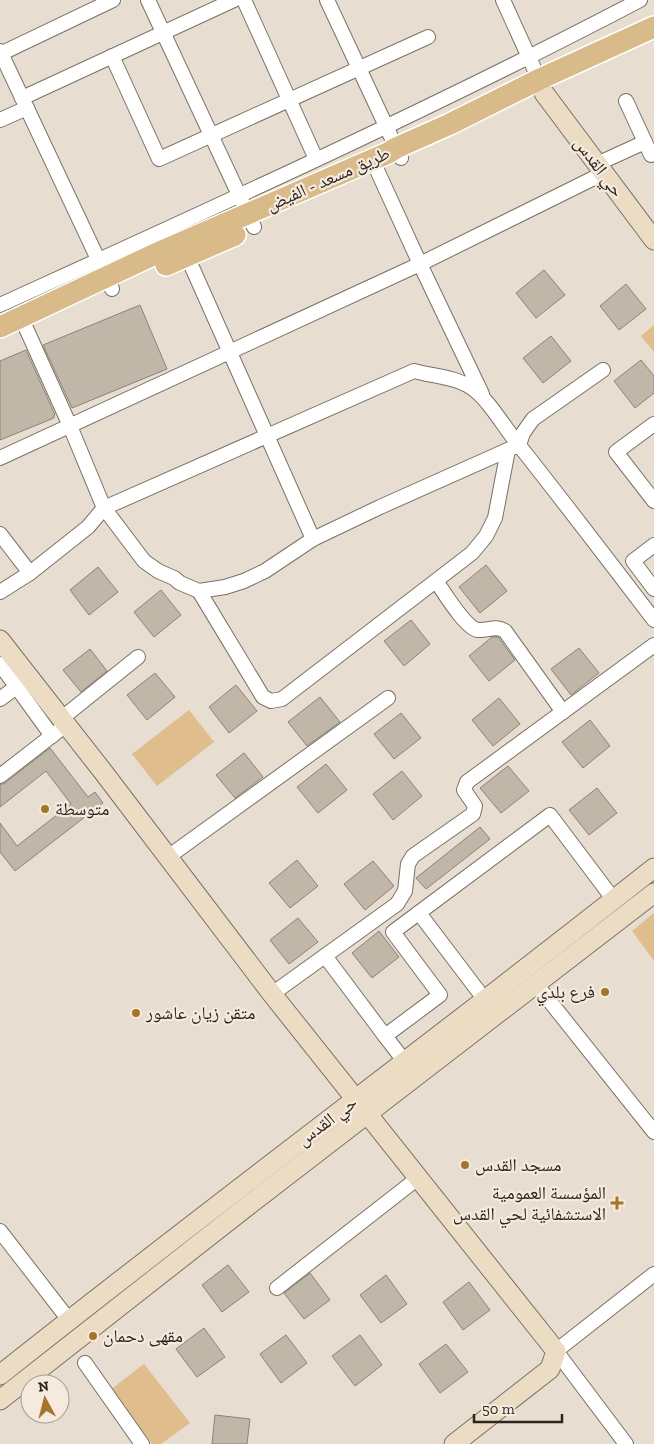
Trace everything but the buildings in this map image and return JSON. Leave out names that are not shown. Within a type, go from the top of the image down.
[{"type":"main road","name":"طريق مسعد - الفيض","points":[[0,341],[23,323],[106,276],[152,255],[251,221],[377,170],[398,153],[542,86],[654,27]]},
{"type":"main road","name":"طريق مسعد - الفيض","points":[[542,86],[654,42]]},
{"type":"main road","name":"طريق مسعد - الفيض","points":[[106,276],[187,256],[251,221],[388,153],[398,153]]},
{"type":"main road","name":"طريق مسعد - الفيض","points":[[0,327],[23,323]]},
{"type":"street","points":[[106,276],[0,53],[113,0]]},
{"type":"street","points":[[148,0],[251,221]]},
{"type":"street","points":[[0,120],[25,103],[112,56],[234,0]]},
{"type":"street","points":[[244,0],[316,159]]},
{"type":"street","points":[[327,0],[398,153]]},
{"type":"street","points":[[503,0],[542,86]]},
{"type":"street","points":[[0,305],[106,276],[239,195],[530,58],[640,0]]},
{"type":"street","points":[[112,56],[160,159],[428,37]]},
{"type":"street","name":"حي القدس","points":[[542,86],[654,240]]},
{"type":"street","points":[[626,101],[651,155]]},
{"type":"street","points":[[0,458],[420,264],[645,142]]},
{"type":"street","points":[[377,170],[485,399],[514,448],[581,523],[654,620]]},
{"type":"street","points":[[187,256],[313,539]]},
{"type":"street","points":[[23,323],[70,426],[104,508],[144,561],[180,583],[200,592],[263,697],[275,702],[282,700],[472,553],[491,527],[495,518],[514,448],[522,433],[533,419],[603,370]]},
{"type":"street","points":[[0,592],[30,573],[88,527],[104,508],[414,371],[456,380],[470,386],[485,399]]},
{"type":"street","points":[[654,424],[616,452],[654,501]]},
{"type":"street","points":[[200,592],[244,581],[265,571],[313,539],[380,507],[514,448]]},
{"type":"street","points":[[0,534],[30,573]]},
{"type":"street","points":[[654,545],[633,561],[654,589]]},
{"type":"street","points":[[436,581],[470,626],[478,630],[495,628],[505,631],[563,712]]},
{"type":"street","points":[[0,640],[23,682],[168,858],[272,994],[556,1351],[626,1444]]},
{"type":"street","points":[[272,994],[397,904],[405,891],[408,864],[413,856],[473,814],[475,806],[464,790],[467,782],[654,646]]},
{"type":"street","points":[[0,776],[138,657]]},
{"type":"street","points":[[0,664],[23,682]]},
{"type":"street","points":[[0,700],[23,682]]},
{"type":"street","points":[[168,858],[388,698]]},
{"type":"street","points":[[386,1036],[440,995],[393,932],[550,815],[614,900]]},
{"type":"street","name":"حي القدس","points":[[0,1374],[207,1212],[361,1107],[405,1062],[654,868]]},
{"type":"street","points":[[0,1400],[219,1228],[361,1107],[536,984],[654,893]]},
{"type":"street","points":[[419,913],[485,1000]]},
{"type":"street","points":[[325,956],[405,1062]]},
{"type":"street","points":[[536,984],[654,1132]]},
{"type":"street","points":[[277,1288],[418,1178]]},
{"type":"street","points":[[207,1212],[219,1228]]},
{"type":"street","points":[[0,1231],[68,1320]]},
{"type":"street","points":[[454,1444],[550,1369],[556,1351],[654,1274]]},
{"type":"street","points":[[85,1363],[142,1444]]},
{"type":"shaded area","points":[[654,325],[654,352],[641,336]]},
{"type":"shaded area","points":[[189,710],[214,742],[157,786],[132,754]]},
{"type":"shaded area","points":[[654,913],[654,961],[632,931]]},
{"type":"shaded area","points":[[144,1364],[190,1423],[161,1444],[152,1444],[110,1390]]},
{"type":"place","name":"متوسطة","points":[[45,809]]},
{"type":"place","name":"فرع بلدي","points":[[605,992]]},
{"type":"place","name":"متقن زيان عاشور","points":[[136,1013]]},
{"type":"place","name":"مسجد القدس","points":[[465,1165]]},
{"type":"place","name":"المؤسسة العمومية الاستشفائية لحي القدس","points":[[617,1203]]},
{"type":"place","name":"مقهى دحمان","points":[[93,1336]]}]
